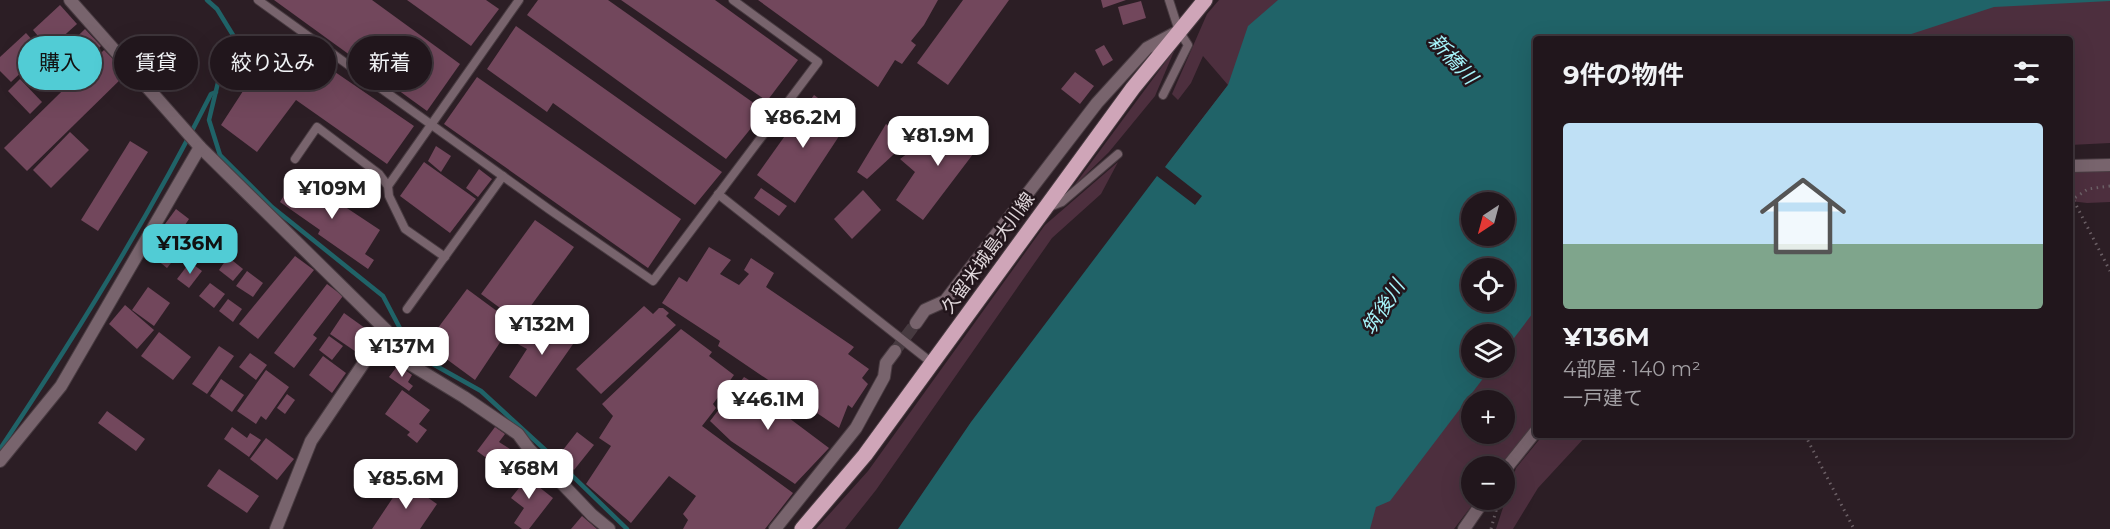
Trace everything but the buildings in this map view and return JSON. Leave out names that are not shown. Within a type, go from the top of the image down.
[{"type":"main road","name":"久留米城島大川線","points":[[802,529],[865,456],[1132,88],[1205,0]]},
{"type":"street","points":[[70,0],[200,147],[386,330],[405,361],[518,434],[529,449],[592,515],[609,529]]},
{"type":"street","points":[[916,322],[925,310],[945,301],[1104,96],[1147,48],[1179,31]]},
{"type":"street","points":[[0,461],[61,386],[200,147]]},
{"type":"street","points":[[2073,166],[2110,165]]},
{"type":"street","points":[[276,529],[311,441],[386,330]]},
{"type":"street","points":[[775,529],[856,428],[884,377],[886,363],[895,351]]},
{"type":"street","points":[[1515,457],[1533,435]]},
{"type":"street","points":[[1464,529],[1477,510]]},
{"type":"lane","points":[[258,0],[653,281],[818,62],[733,0]]},
{"type":"lane","points":[[388,186],[519,0]]},
{"type":"lane","points":[[1163,95],[1188,45],[1179,31],[1169,0]]},
{"type":"lane","points":[[295,159],[317,128],[379,174],[388,186],[389,196],[405,229],[445,257]]},
{"type":"lane","points":[[1044,209],[1062,202],[1118,154]]},
{"type":"lane","points":[[407,309],[503,176]]},
{"type":"lane","points":[[717,194],[932,363]]},
{"type":"path","points":[[2110,186],[2088,189],[2073,199],[2110,271]]},
{"type":"path","points":[[1806,438],[1854,529]]},
{"type":"path","points":[[1491,529],[1496,510]]},
{"type":"shaded area","points":[[1219,0],[1319,0],[1165,167],[1228,85],[1203,56],[1191,83],[1178,100],[1172,94],[1207,14]]},
{"type":"shaded area","points":[[2110,0],[2110,143],[2073,145],[2073,36],[1857,36],[1933,3]]},
{"type":"shaded area","points":[[1175,49],[1155,96],[1109,152],[1073,187]]},
{"type":"shaded area","points":[[1118,162],[1101,194],[1052,238],[876,490],[845,529],[816,529],[868,471],[1045,225]]},
{"type":"shaded area","points":[[2088,170],[2110,172],[2110,202],[2073,201],[2073,172]]},
{"type":"shaded area","points":[[1533,295],[1533,425],[1509,456],[1461,456],[1461,510],[1468,510],[1454,529],[1361,529],[1363,491],[1468,378],[1515,378],[1515,324],[1511,324]]},
{"type":"shaded area","points":[[1541,438],[1584,438],[1538,488],[1513,529],[1496,529],[1502,510],[1515,510],[1515,471]]},
{"type":"water","points":[[1278,0],[2110,0],[1994,7],[1905,36],[1533,36],[1533,313],[1515,337],[1515,324],[1461,324],[1461,378],[1483,378],[1474,390],[1461,390],[1461,408],[1390,501],[1376,507],[1370,529],[898,529],[971,422],[1157,176],[1195,205],[1202,196],[1165,167],[1228,85],[1248,26]]},
{"type":"waterway","points":[[207,0],[217,9],[236,40],[221,70],[209,120],[220,155],[272,207],[383,296],[413,353],[481,391],[627,529]]},
{"type":"waterway","points":[[0,449],[111,274],[163,185],[211,94],[216,92]]},
{"type":"tunnel","points":[[895,351],[916,323]]},
{"type":"water label","name":"新橋川","points":[[1453,59]]},
{"type":"water label","name":"筑後川","points":[[1383,307]]}]
